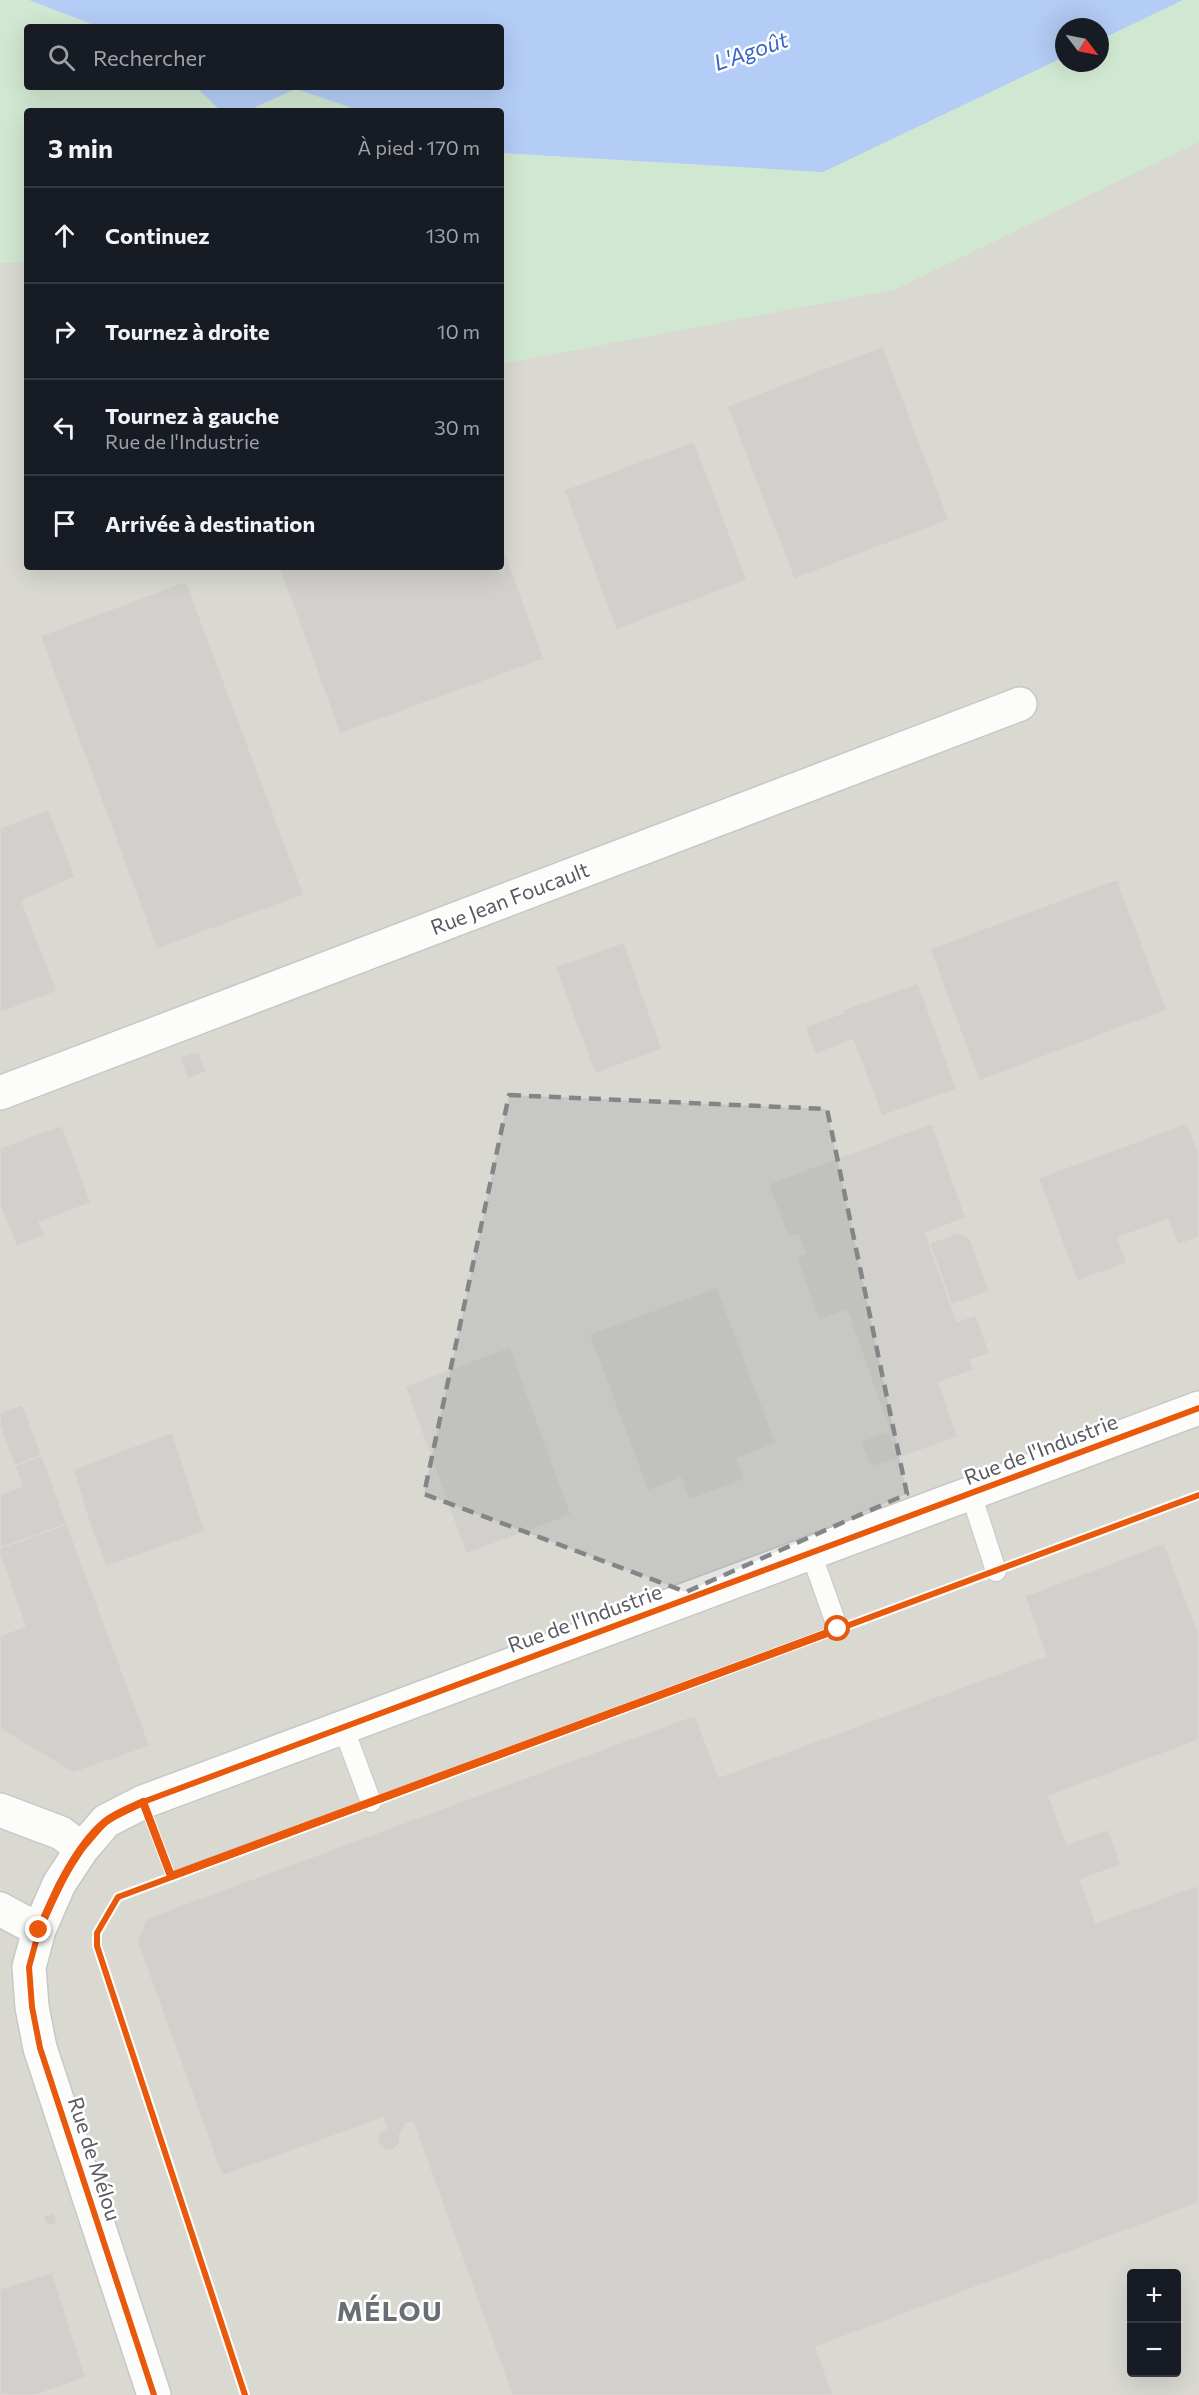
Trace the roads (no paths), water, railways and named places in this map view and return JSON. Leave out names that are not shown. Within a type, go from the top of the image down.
[{"type":"street","name":"Rue Jean Foucault","points":[[0,1093],[1020,704]]},
{"type":"street","name":"Rue de l'Industrie","points":[[39,1930],[59,1884],[82,1849],[106,1821],[143,1802],[1199,1408]]},
{"type":"street","points":[[0,1810],[61,1833],[82,1849]]},
{"type":"street","points":[[0,1909],[39,1930]]},
{"type":"street","name":"Rue de Mélou","points":[[39,1930],[29,1967],[32,2007],[40,2048],[154,2395]]},
{"type":"lane","points":[[971,1494],[996,1571]]},
{"type":"lane","points":[[811,1553],[838,1629]]},
{"type":"lane","points":[[343,1727],[371,1802]]},
{"type":"water","name":"L'Agoût","points":[[29,0],[1183,0],[1109,36],[1109,18],[1055,18],[1055,61],[823,172],[504,153],[504,108],[352,108],[299,90],[504,90],[504,24],[91,24]]},
{"type":"water","points":[[199,90],[294,90],[254,108],[218,108]]},
{"type":"district","name":"MÉLOU","points":[[390,2312]]}]
